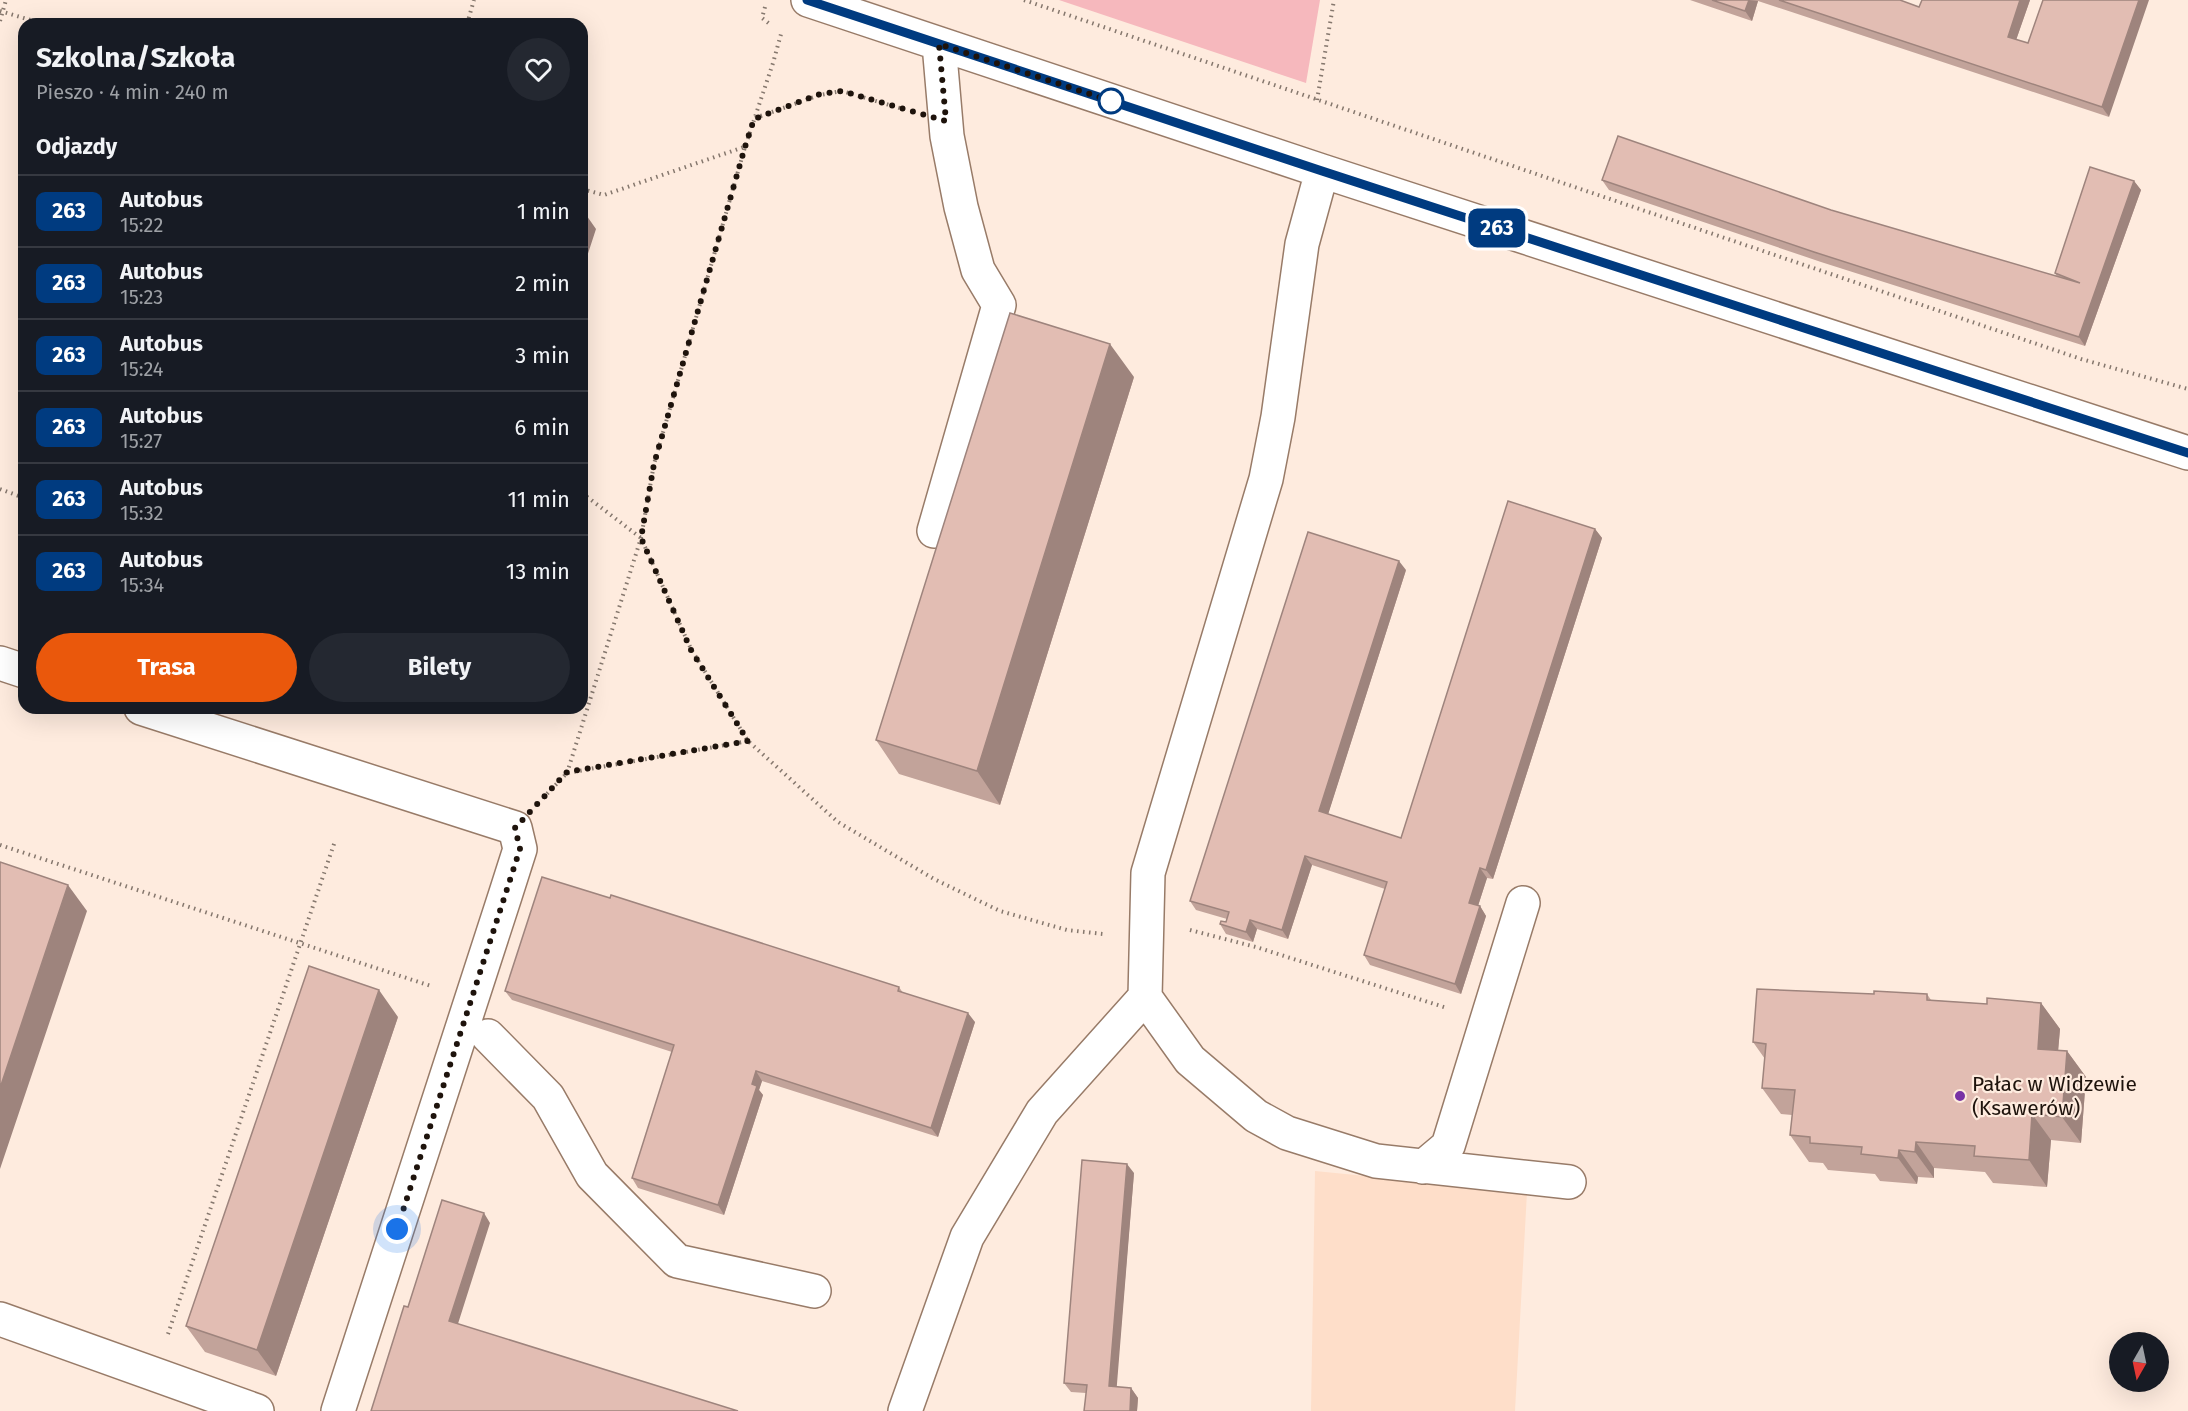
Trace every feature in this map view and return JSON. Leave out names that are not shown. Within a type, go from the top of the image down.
[{"type":"street","points":[[807,0],[1322,171],[2188,453]]},
{"type":"street","points":[[934,531],[999,305],[978,270],[960,207],[947,136],[939,44]]},
{"type":"street","points":[[1322,171],[1302,244],[1278,417],[1266,479],[1148,873],[1145,997],[1190,1060],[1256,1116],[1287,1133],[1376,1161],[1569,1182]]},
{"type":"street","points":[[0,663],[18,668]]},
{"type":"street","points":[[160,714],[515,828],[520,849],[338,1411]]},
{"type":"street","points":[[1424,1167],[1448,1146],[1523,903]]},
{"type":"street","points":[[905,1411],[967,1237],[1042,1112],[1145,997]]},
{"type":"street","points":[[489,1035],[548,1097],[592,1175],[677,1262],[814,1291]]},
{"type":"street","points":[[0,1319],[257,1411]]},
{"type":"path","points":[[0,21],[6,0]]},
{"type":"path","points":[[469,18],[474,0]]},
{"type":"path","points":[[588,706],[641,538],[654,464],[745,147],[782,35],[762,18],[767,0]]},
{"type":"path","points":[[1024,0],[2081,359],[2188,390]]},
{"type":"path","points":[[1317,100],[1334,0]]},
{"type":"path","points":[[1,11],[24,18]]},
{"type":"path","points":[[754,119],[820,94],[842,91],[946,121]]},
{"type":"path","points":[[588,191],[604,195],[745,147]]},
{"type":"path","points":[[0,489],[18,496]]},
{"type":"path","points":[[588,498],[641,538],[691,650],[748,741],[838,822],[934,879],[1000,911],[1066,930],[1119,935],[1146,928],[1179,927],[1256,947],[1487,1021]]},
{"type":"path","points":[[515,828],[567,772],[585,714]]},
{"type":"path","points":[[567,772],[748,741]]},
{"type":"path","points":[[154,1375],[335,841]]},
{"type":"path","points":[[0,845],[472,999]]},
{"type":"shaded area","points":[[1059,0],[1320,0],[1306,83]]},
{"type":"shaded area","points":[[1315,1171],[1527,1192],[1515,1411],[1311,1411]]},
{"type":"building","points":[[1712,0],[1749,0],[1745,11]]},
{"type":"building","points":[[1779,0],[1900,0],[1919,7],[1922,0],[2020,0],[2008,37],[2028,43],[2043,0],[2139,0],[2102,107]]},
{"type":"building","points":[[1618,136],[1831,210],[2080,283],[2055,273],[2090,167],[2134,181],[2079,337],[1814,252],[1602,180]]},
{"type":"building","points":[[1010,313],[1110,344],[977,771],[876,740]]},
{"type":"building","points":[[1508,501],[1595,529],[1486,870],[1480,868],[1469,903],[1480,906],[1455,984],[1364,955],[1387,882],[1305,856],[1282,930],[1250,920],[1246,932],[1220,924],[1221,921],[1226,922],[1229,912],[1190,901],[1308,532],[1399,561],[1319,811],[1401,838]]},
{"type":"building","points":[[0,862],[68,885],[0,1088]]},
{"type":"building","points":[[542,877],[610,898],[611,895],[899,987],[898,991],[968,1013],[931,1128],[756,1071],[752,1084],[757,1086],[718,1205],[632,1178],[674,1045],[505,991]]},
{"type":"building","points":[[309,966],[379,990],[257,1350],[186,1326]]},
{"type":"building","name":"Pałac w Widzewie (Ksawerów)","points":[[1757,989],[1874,994],[1874,991],[1927,994],[1927,1000],[1987,1004],[1987,998],[2041,1003],[2038,1049],[2067,1051],[2062,1117],[2032,1114],[2029,1160],[1974,1156],[1975,1146],[1916,1142],[1915,1152],[1899,1150],[1898,1158],[1861,1154],[1862,1147],[1810,1143],[1810,1137],[1790,1135],[1795,1090],[1762,1088],[1766,1044],[1753,1042]]},
{"type":"building","points":[[1082,1160],[1127,1164],[1109,1386],[1131,1388],[1130,1411],[1084,1411],[1087,1385],[1064,1383]]},
{"type":"building","points":[[442,1200],[484,1213],[449,1321],[738,1411],[371,1411],[404,1306],[408,1307]]},
{"type":"bus line","name":"263","points":[[807,0],[1322,171],[2188,453]]},
{"type":"place","name":"Pałac w Widzewie (Ksawerów)","points":[[1960,1096]]},
{"type":"route","points":[[397,1229],[520,849],[515,828],[567,772],[748,741],[691,650],[641,538],[654,464],[754,119],[820,94],[842,91],[946,121],[939,44],[1111,101]]}]
